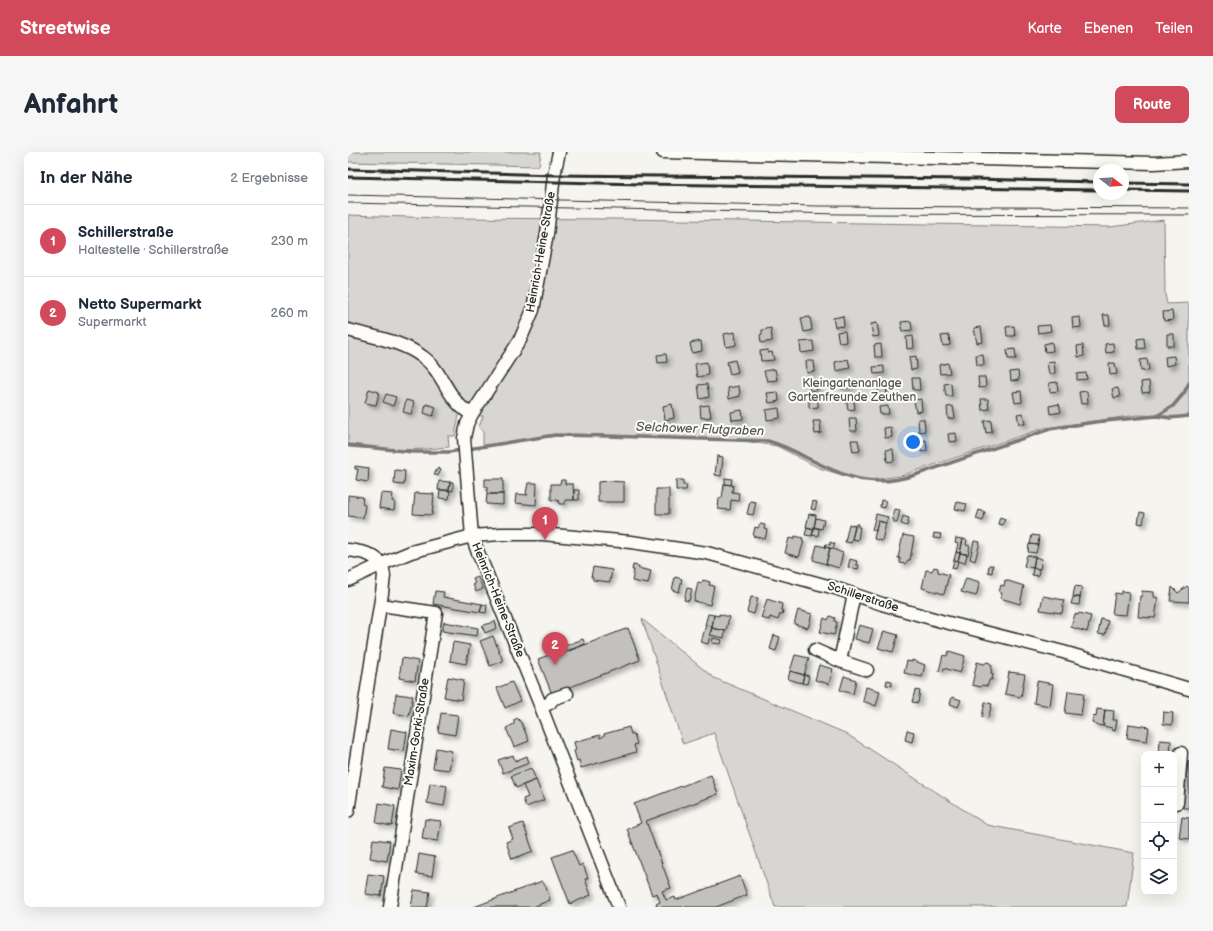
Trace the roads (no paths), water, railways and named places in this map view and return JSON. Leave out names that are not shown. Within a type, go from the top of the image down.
[{"type":"street","name":"Heinrich-Heine-Straße","points":[[559,152],[554,175],[547,234],[533,310],[520,340],[467,424],[464,438],[466,464],[472,536],[542,706],[619,907]]},
{"type":"street","points":[[663,152],[1162,157],[1189,161]]},
{"type":"street","points":[[348,330],[404,346],[424,357],[436,371],[458,404],[472,414]]},
{"type":"street","name":"Schillerstraße","points":[[348,580],[411,552],[472,536],[505,534],[557,535],[680,548],[708,553],[835,588],[882,604],[934,619],[1070,654],[1189,689]]},
{"type":"street","points":[[348,550],[374,556],[382,564],[384,576],[381,605],[348,811]]},
{"type":"street","points":[[840,661],[854,594]]},
{"type":"street","name":"Maxim-Gorki-Straße","points":[[381,605],[436,613],[390,907]]},
{"type":"street","points":[[815,650],[840,661],[867,670]]},
{"type":"street","points":[[542,706],[550,702],[552,699],[567,694]]},
{"type":"street","points":[[1177,803],[1181,753]]},
{"type":"waterway","name":"Selchower Flutgraben","points":[[348,445],[413,452],[449,452],[555,435],[768,441],[788,448],[834,471],[859,479],[885,481],[915,475],[1050,429],[1095,422],[1157,416],[1173,406],[1184,393],[1189,383]]},
{"type":"waterway","points":[[1157,416],[1170,418],[1189,416]]},
{"type":"tram line","points":[[348,195],[818,206],[1189,208]]},
{"type":"tram line","points":[[348,203],[840,214],[1189,215]]},
{"type":"railway","points":[[348,169],[554,175],[974,179],[1093,182]]},
{"type":"railway","points":[[348,177],[641,184],[1093,190]]},
{"type":"railway","points":[[1129,183],[1189,184]]},
{"type":"railway","points":[[1129,190],[1189,191]]},
{"type":"place","name":"Schillerstraße","points":[[545,540]]},
{"type":"place","name":"Netto Supermarkt","points":[[555,665]]},
{"type":"park label","name":"Kleingartenanlage Gartenfreunde Zeuthen","points":[[852,390]]}]
